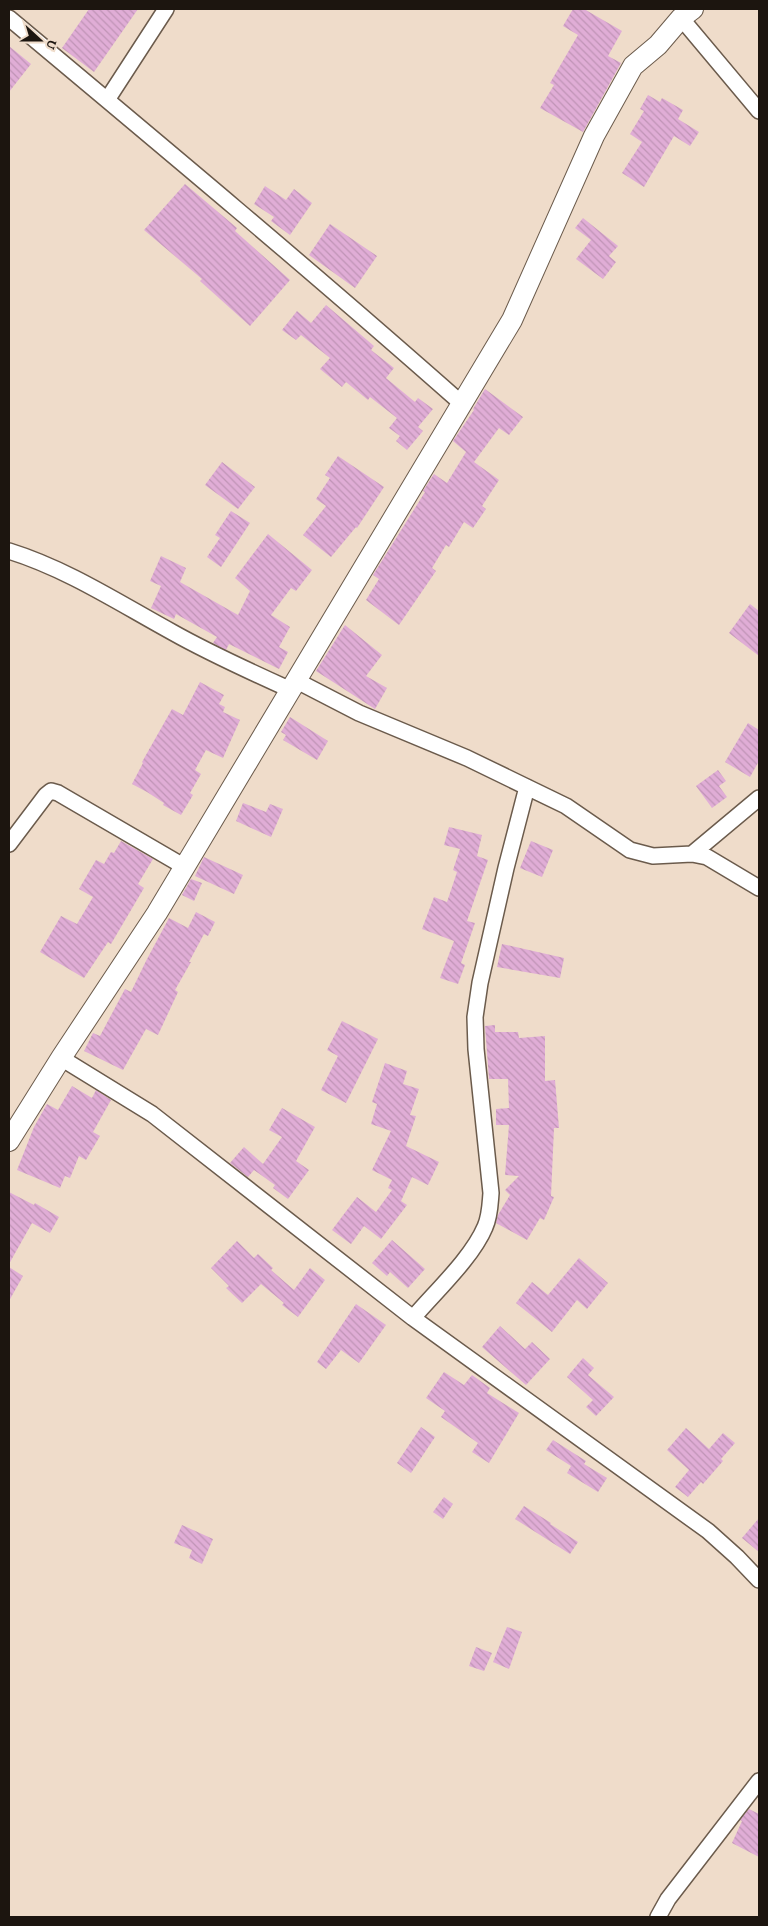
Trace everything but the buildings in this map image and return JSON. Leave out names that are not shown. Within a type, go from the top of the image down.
[{"type":"street","points":[[107,100],[166,9]]},
{"type":"street","points":[[9,1141],[61,1058],[157,913],[512,320],[594,136],[633,66],[658,45],[687,13],[759,110]]},
{"type":"street","points":[[9,18],[384,335],[461,404]]},
{"type":"street","points":[[9,551],[26,556],[93,586],[215,655],[467,758],[566,806],[630,850],[654,856],[692,854],[707,857],[759,888]]},
{"type":"street","points":[[412,1318],[480,1238],[486,1225],[490,1207],[491,1193],[476,1049],[475,1017],[482,973],[527,787]]},
{"type":"street","points":[[9,844],[51,790],[58,792],[185,867]]},
{"type":"street","points":[[692,854],[759,798]]},
{"type":"street","points":[[61,1058],[152,1114],[412,1318],[708,1531],[759,1580]]},
{"type":"street","points":[[658,1917],[668,1899],[759,1781]]}]
